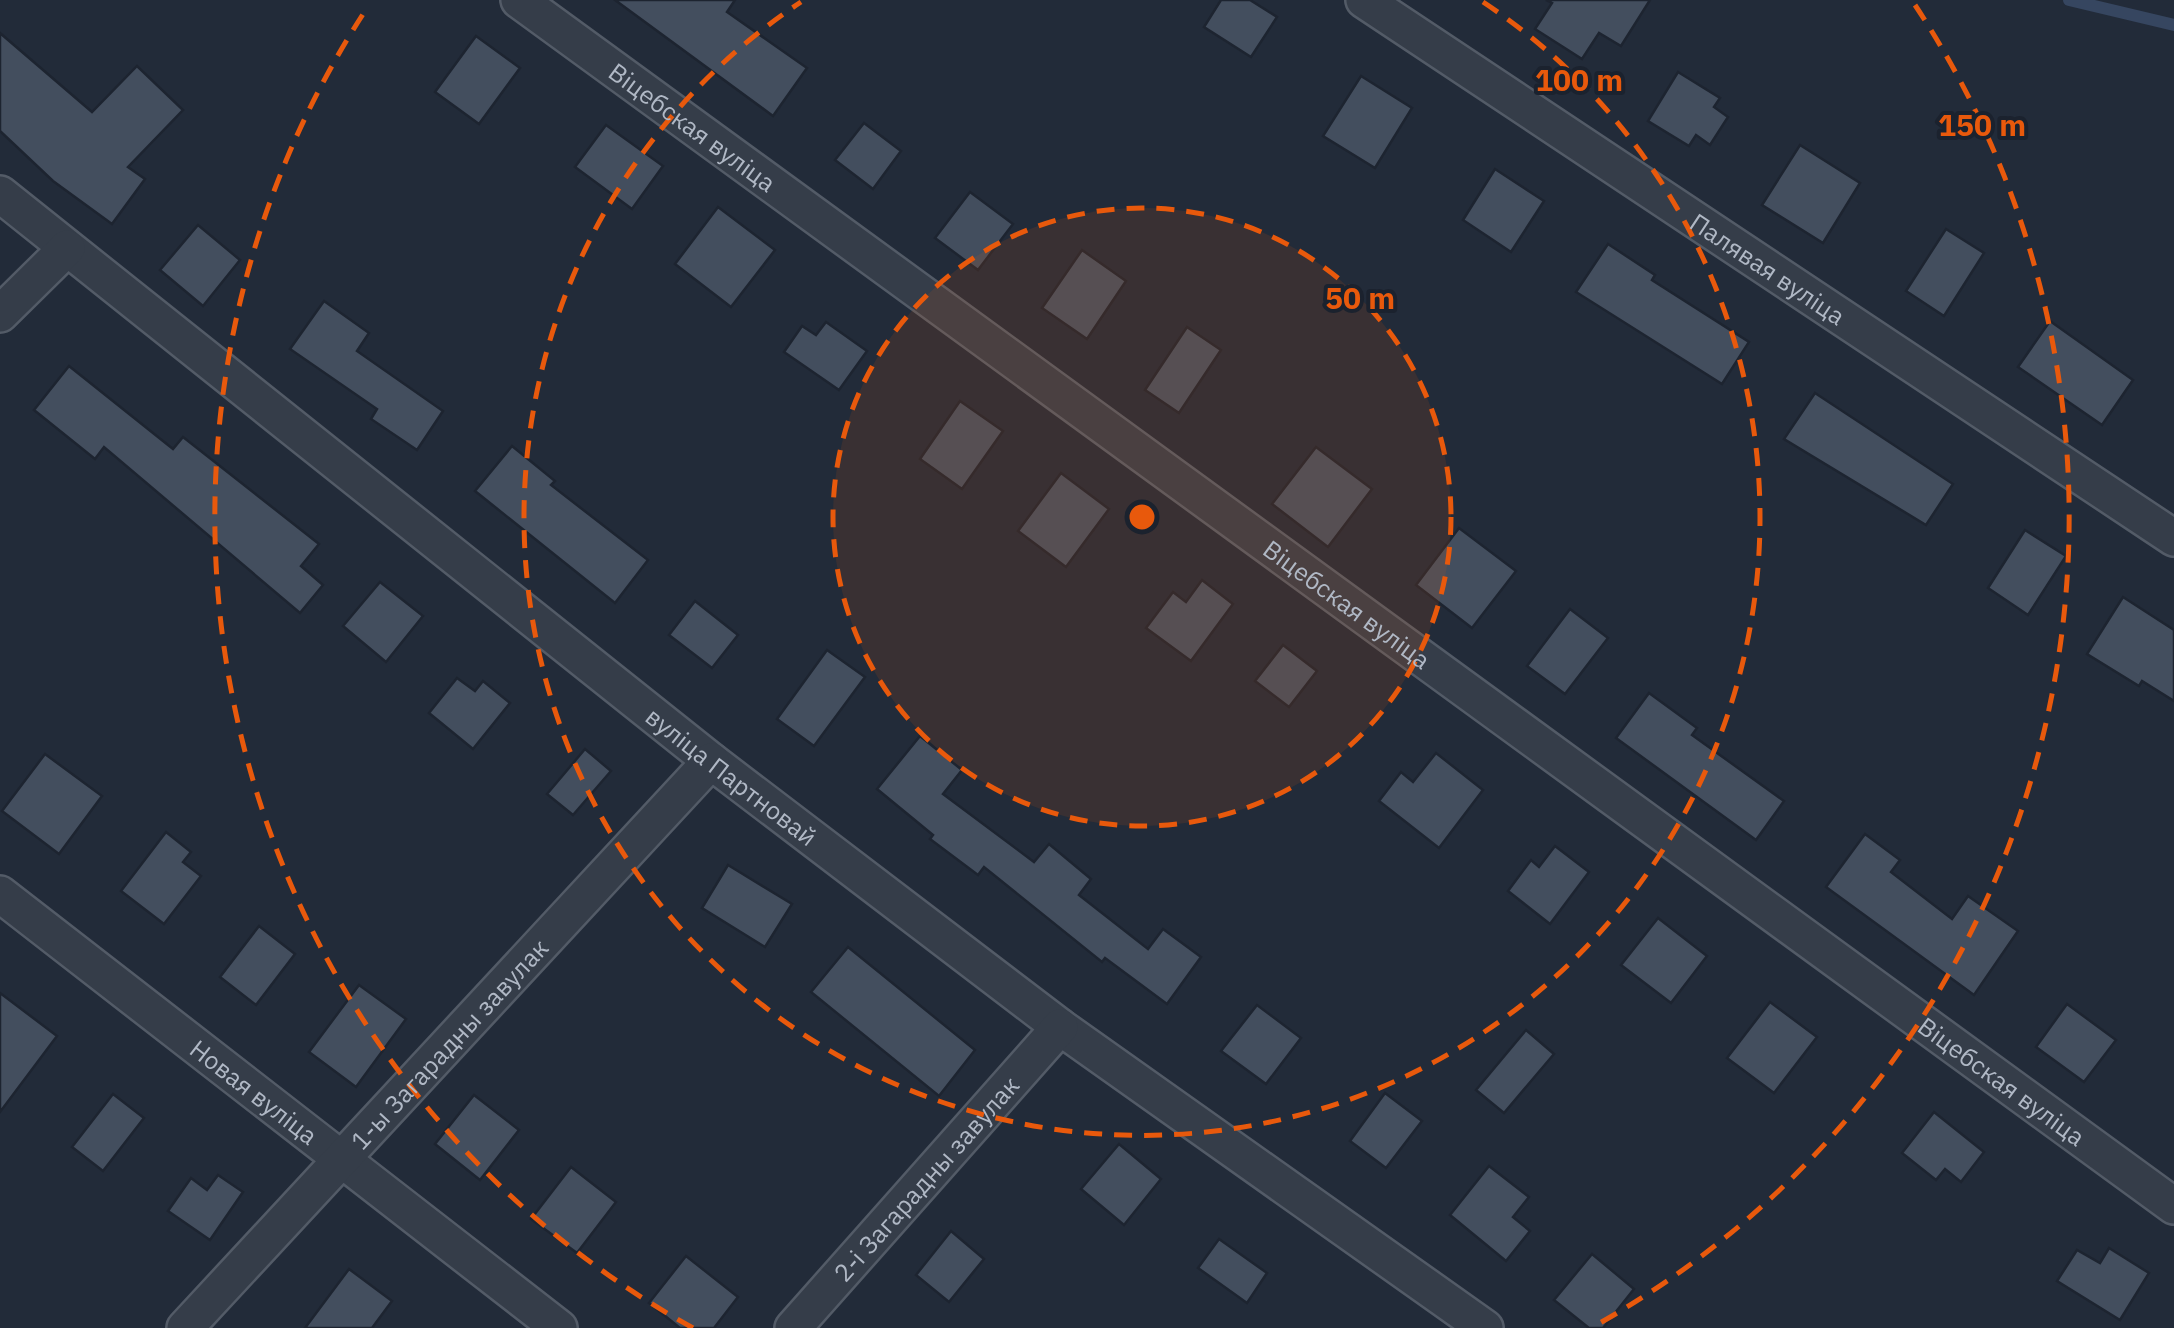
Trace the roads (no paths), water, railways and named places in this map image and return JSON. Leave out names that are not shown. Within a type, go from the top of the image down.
[{"type":"street","name":"Віцебская вуліца","points":[[519,0],[2174,1206]]},
{"type":"street","name":"Палявая вуліца","points":[[1364,0],[2174,538]]},
{"type":"street","name":"вуліца Партновай","points":[[0,194],[712,762],[1060,1027],[1485,1328]]},
{"type":"street","points":[[0,314],[67,248]]},
{"type":"street","name":"1-ы Загарадны завулак","points":[[186,1328],[712,762]]},
{"type":"street","name":"Новая вуліца","points":[[0,894],[559,1328]]},
{"type":"street","name":"2-і Загарадны завулак","points":[[793,1328],[1060,1027]]},
{"type":"waterway","points":[[2069,0],[2174,25]]}]
